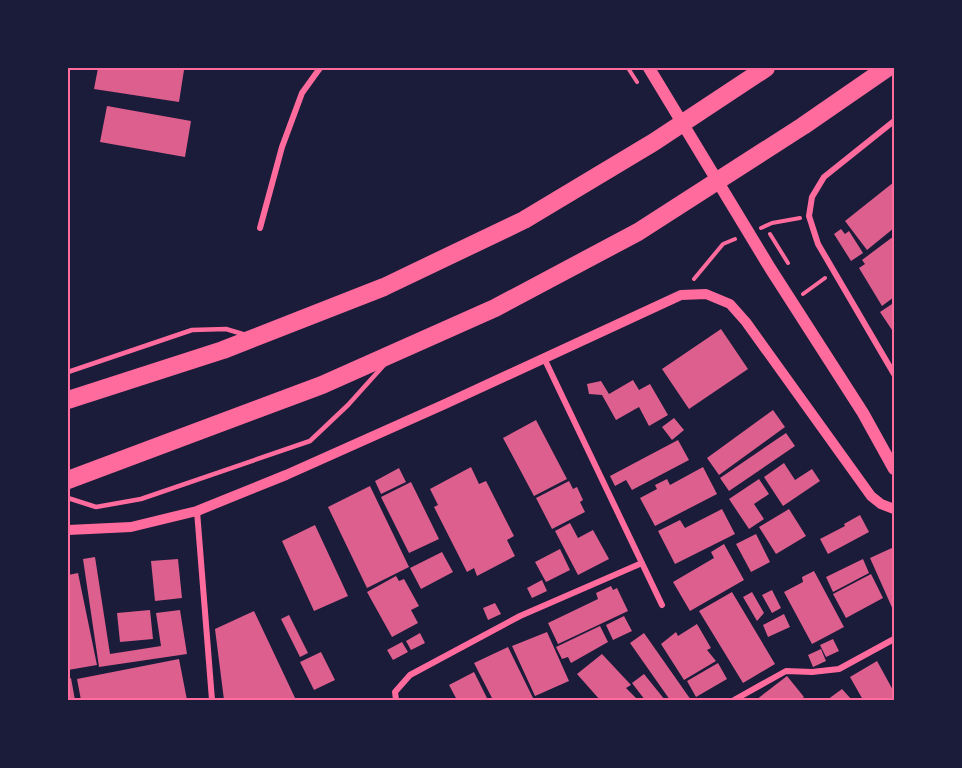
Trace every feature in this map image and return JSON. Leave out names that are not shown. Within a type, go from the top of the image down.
[{"type":"highway","points":[[68,400],[254,338],[384,287],[524,220],[654,142],[766,68]]},
{"type":"highway","points":[[68,480],[311,389],[495,308],[638,232],[803,126],[887,68]]},
{"type":"main road","points":[[649,68],[770,268],[863,413],[894,469]]},
{"type":"street","points":[[260,228],[282,147],[302,93],[320,68]]},
{"type":"street","points":[[894,121],[824,177],[812,197],[809,216],[818,244],[894,374]]},
{"type":"street","points":[[68,530],[131,527],[197,512],[296,470],[681,295],[706,294],[730,304],[746,322],[871,496],[881,504],[894,509]]},
{"type":"street","points":[[544,358],[662,605]]},
{"type":"street","points":[[197,512],[212,700]]},
{"type":"street","points":[[396,700],[395,692],[410,675],[436,660],[520,616],[642,563]]},
{"type":"street","points":[[734,700],[786,670],[812,672],[839,669],[894,639]]},
{"type":"lane","points":[[68,372],[192,330],[226,329],[254,338]]},
{"type":"lane","points":[[68,498],[96,507],[141,499],[310,441],[348,405],[396,352]]},
{"type":"path","points":[[785,258],[790,267]]},
{"type":"path","points":[[799,286],[804,295],[834,271]]},
{"type":"building","points":[[98,68],[184,70],[179,102],[94,89]]},
{"type":"building","points":[[107,106],[191,121],[185,157],[100,142]]},
{"type":"building","points":[[894,182],[894,228],[867,250],[845,221]]},
{"type":"building","points":[[841,229],[845,234],[849,231],[863,253],[851,261],[834,234]]},
{"type":"building","points":[[894,236],[894,297],[882,306],[859,268],[865,264],[862,260]]},
{"type":"building","points":[[892,304],[894,308],[894,333],[880,312]]},
{"type":"building","points":[[721,329],[748,369],[689,409],[662,369]]},
{"type":"building","points":[[633,380],[639,390],[650,384],[668,415],[649,426],[639,407],[616,420],[602,395],[589,394],[587,384],[601,381],[609,394]]},
{"type":"building","points":[[773,410],[785,427],[719,475],[707,458]]},
{"type":"building","points":[[674,418],[684,430],[672,440],[662,427]]},
{"type":"building","points":[[536,420],[567,479],[534,496],[503,438]]},
{"type":"building","points":[[786,433],[795,446],[729,491],[720,478]]},
{"type":"building","points":[[678,440],[689,460],[632,490],[626,480],[615,486],[610,476]]},
{"type":"building","points":[[784,463],[795,480],[812,469],[820,481],[783,506],[764,477]]},
{"type":"building","points":[[471,467],[479,484],[486,481],[514,536],[507,540],[515,556],[477,576],[474,568],[467,572],[434,507],[438,505],[430,489]]},
{"type":"building","points":[[703,467],[717,494],[655,526],[640,498],[657,489],[655,485],[667,479],[670,485]]},
{"type":"building","points":[[399,468],[406,482],[381,494],[375,481]]},
{"type":"building","points":[[759,479],[769,494],[754,504],[764,519],[749,529],[729,499]]},
{"type":"building","points":[[569,481],[573,489],[577,487],[585,512],[552,529],[536,498]]},
{"type":"building","points":[[411,482],[439,539],[409,553],[381,497]]},
{"type":"building","points":[[370,486],[409,567],[367,588],[328,507]]},
{"type":"building","points":[[722,509],[735,534],[675,564],[658,531],[680,520],[685,528]]},
{"type":"building","points":[[789,509],[806,536],[776,554],[759,527]]},
{"type":"building","points":[[860,515],[869,532],[828,554],[820,539]]},
{"type":"building","points":[[570,523],[578,538],[593,530],[609,559],[578,575],[555,531]]},
{"type":"building","points":[[315,525],[348,596],[314,611],[282,541]]},
{"type":"building","points":[[756,534],[770,562],[751,572],[736,544]]},
{"type":"building","points":[[724,544],[744,580],[690,611],[673,582],[714,558],[711,552]]},
{"type":"building","points":[[894,547],[894,612],[870,558]]},
{"type":"building","points":[[560,549],[570,570],[546,582],[535,562]]},
{"type":"building","points":[[442,552],[453,572],[421,589],[410,568]]},
{"type":"building","points":[[95,557],[110,654],[161,646],[156,613],[180,610],[187,654],[99,667],[83,559]]},
{"type":"building","points":[[178,559],[182,598],[155,601],[151,561]]},
{"type":"building","points":[[863,559],[869,573],[833,592],[826,577]]},
{"type":"building","points":[[814,571],[844,627],[812,644],[784,592],[803,582],[802,577]]},
{"type":"building","points":[[78,573],[97,665],[68,670],[68,575]]},
{"type":"building","points":[[871,574],[883,598],[846,618],[833,594]]},
{"type":"building","points":[[396,576],[399,581],[404,579],[419,606],[411,610],[418,623],[392,637],[367,592]]},
{"type":"building","points":[[542,580],[547,591],[532,598],[527,588]]},
{"type":"building","points":[[611,586],[613,590],[617,588],[628,611],[558,644],[548,623],[598,599],[596,593]]},
{"type":"building","points":[[772,590],[781,608],[772,613],[762,595]]},
{"type":"building","points":[[732,592],[775,664],[743,683],[699,611]]},
{"type":"building","points":[[752,592],[764,613],[757,621],[743,597]]},
{"type":"building","points":[[495,603],[501,614],[488,620],[483,608]]},
{"type":"building","points":[[150,610],[153,639],[120,642],[117,613]]},
{"type":"building","points":[[254,611],[296,700],[224,700],[215,629]]},
{"type":"building","points":[[784,614],[790,627],[768,637],[763,625]]},
{"type":"building","points":[[289,615],[308,653],[300,657],[281,619]]},
{"type":"building","points":[[624,616],[632,631],[613,640],[606,625]]},
{"type":"building","points":[[697,624],[711,648],[707,650],[716,661],[684,680],[661,644],[676,632],[678,636]]},
{"type":"building","points":[[600,626],[608,642],[571,663],[568,657],[562,659],[556,647]]},
{"type":"building","points":[[547,632],[569,681],[535,696],[512,646]]},
{"type":"building","points":[[420,633],[425,643],[411,650],[406,641]]},
{"type":"building","points":[[644,633],[691,700],[670,700],[630,643]]},
{"type":"building","points":[[833,639],[839,651],[826,657],[820,645]]},
{"type":"building","points":[[402,642],[408,652],[393,660],[387,650]]},
{"type":"building","points":[[508,647],[534,700],[493,700],[474,663]]},
{"type":"building","points":[[821,649],[826,661],[813,667],[808,655]]},
{"type":"building","points":[[321,652],[335,680],[314,690],[300,662]]},
{"type":"building","points":[[602,654],[631,685],[626,688],[638,700],[600,700],[577,674]]},
{"type":"building","points":[[179,659],[187,700],[81,700],[77,679]]},
{"type":"building","points":[[877,661],[894,692],[894,700],[863,700],[850,677]]},
{"type":"building","points":[[718,663],[727,679],[696,697],[687,681]]},
{"type":"building","points":[[474,672],[488,700],[457,700],[449,685]]},
{"type":"building","points":[[644,674],[665,700],[645,700],[632,683]]},
{"type":"building","points":[[787,676],[804,697],[800,700],[756,700]]},
{"type":"building","points":[[71,678],[75,700],[68,700],[68,679]]},
{"type":"building","points":[[842,689],[852,700],[827,700]]}]
